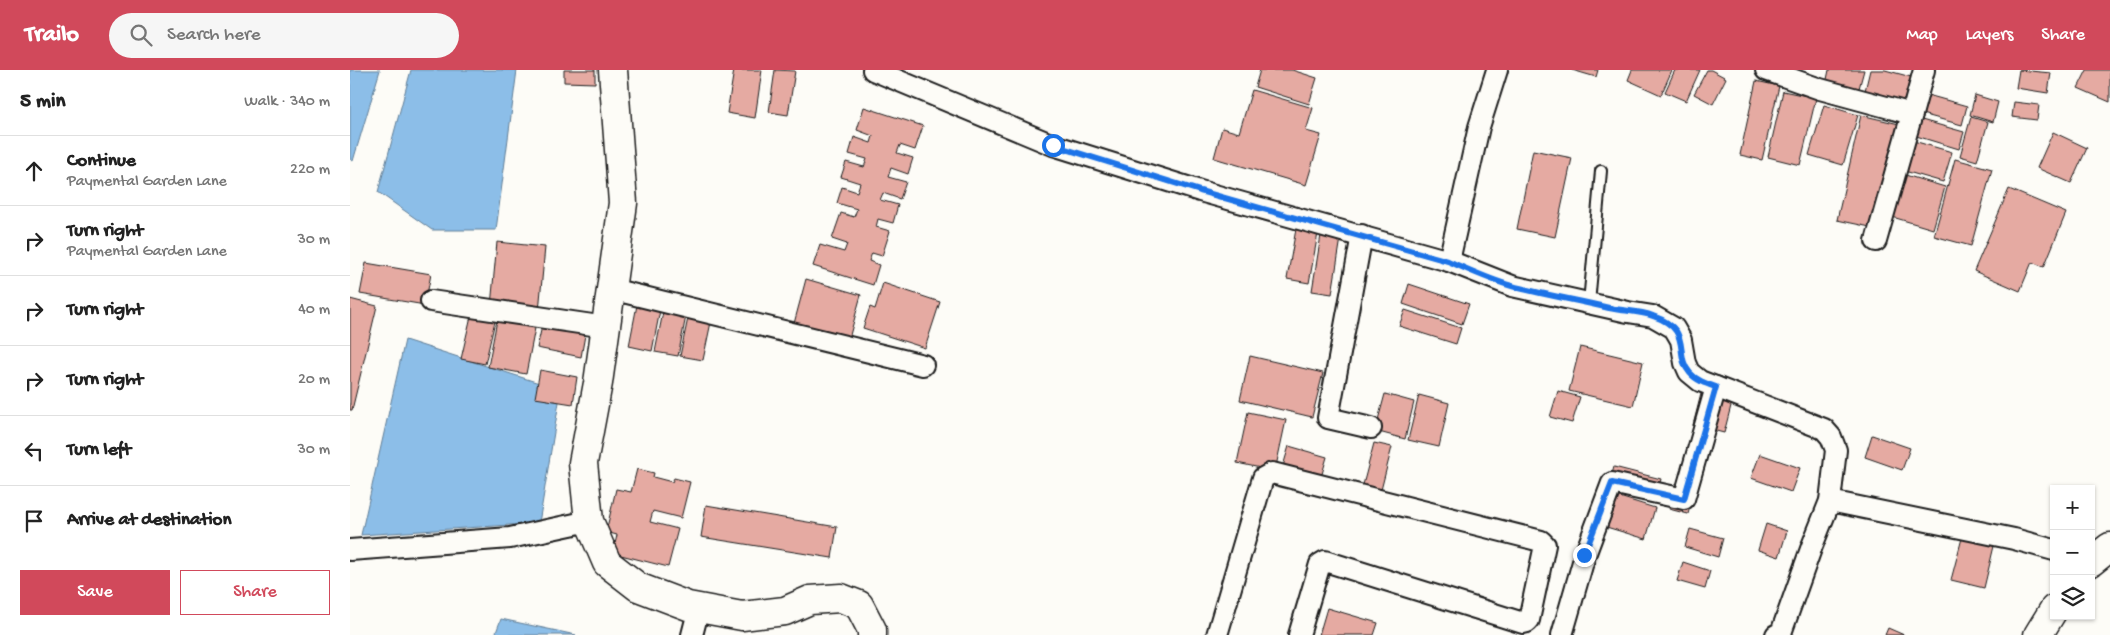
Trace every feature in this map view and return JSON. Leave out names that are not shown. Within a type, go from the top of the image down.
[{"type":"street","points":[[613,70],[623,202],[598,383],[583,463],[589,521],[607,563],[638,587],[699,608],[742,616],[785,612],[810,600],[841,598],[859,605],[872,630],[872,635]]},
{"type":"street","points":[[873,70],[1053,145],[1200,191],[1362,235],[1448,261],[1474,273],[1512,286],[1653,316],[1674,328],[1681,340],[1685,363],[1689,372],[1700,381],[1824,429],[1831,437],[1836,450],[1830,501],[1779,634]]},
{"type":"street","points":[[1448,261],[1479,128],[1497,70]]},
{"type":"street","points":[[1766,70],[1820,89],[1912,114]]},
{"type":"street","points":[[1876,241],[1924,70]]},
{"type":"street","points":[[1362,235],[1338,353],[1328,418],[1371,428]]},
{"type":"street","points":[[611,289],[923,365]]},
{"type":"street","points":[[431,301],[606,327]]},
{"type":"street","points":[[1562,635],[1584,555],[1612,483],[1684,499],[1716,387]]},
{"type":"street","points":[[1217,635],[1263,478],[1272,473],[1542,541],[1545,545],[1527,622],[1523,623],[1325,561],[1320,564],[1299,635]]},
{"type":"street","points":[[1830,501],[1912,520],[2014,539],[2050,549]]},
{"type":"street","points":[[350,550],[510,538],[589,521]]},
{"type":"street","points":[[2095,559],[2110,547]]},
{"type":"street","points":[[692,635],[699,608]]},
{"type":"street","points":[[2038,635],[2050,616]]},
{"type":"lane","points":[[1588,303],[1601,171]]},
{"type":"water","points":[[350,70],[380,70],[353,161],[350,159]]},
{"type":"water","points":[[411,70],[517,70],[496,230],[432,230],[378,192]]},
{"type":"water","points":[[405,340],[561,390],[539,523],[361,535]]},
{"type":"water","points":[[501,619],[576,635],[495,635]]},
{"type":"building","points":[[564,70],[595,70],[595,83],[564,82]]},
{"type":"building","points":[[734,70],[762,70],[755,118],[727,113]]},
{"type":"building","points":[[775,70],[795,71],[788,115],[769,112]]},
{"type":"building","points":[[1260,70],[1292,70],[1317,78],[1309,104],[1255,87]]},
{"type":"building","points":[[1572,70],[1598,70],[1596,77]]},
{"type":"building","points":[[1632,70],[1672,70],[1661,95],[1628,80]]},
{"type":"building","points":[[1675,70],[1700,70],[1686,101],[1665,92]]},
{"type":"building","points":[[1707,70],[1711,70],[1726,78],[1713,104],[1694,94]]},
{"type":"building","points":[[1829,70],[1864,70],[1858,92],[1826,84]]},
{"type":"building","points":[[1870,70],[1885,70],[1915,78],[1908,107],[1864,95]]},
{"type":"building","points":[[2019,70],[2051,73],[2048,93],[2016,88]]},
{"type":"building","points":[[2087,70],[2110,70],[2110,102],[2078,88]]},
{"type":"building","points":[[1756,81],[1779,86],[1762,160],[1740,155]]},
{"type":"building","points":[[1252,90],[1313,108],[1306,131],[1321,135],[1306,185],[1214,158],[1222,128],[1239,133]]},
{"type":"building","points":[[1783,91],[1816,98],[1800,165],[1768,157]]},
{"type":"building","points":[[1924,94],[1967,106],[1962,125],[1918,113]]},
{"type":"building","points":[[1975,95],[1998,102],[1993,122],[1970,115]]},
{"type":"building","points":[[2014,102],[2039,105],[2037,120],[2012,117]]},
{"type":"building","points":[[1824,105],[1858,115],[1843,165],[1809,155]]},
{"type":"building","points":[[864,107],[923,126],[915,150],[900,145],[897,153],[913,158],[908,174],[891,168],[888,177],[906,182],[900,199],[883,193],[880,200],[898,205],[893,223],[878,219],[876,227],[890,231],[882,256],[872,253],[869,261],[879,265],[873,285],[813,266],[820,245],[844,252],[847,244],[832,239],[841,213],[854,217],[857,209],[837,203],[842,187],[857,192],[860,183],[841,177],[846,162],[864,167],[867,159],[849,154],[854,137],[871,143],[873,136],[857,130]]},
{"type":"building","points":[[1861,115],[1899,124],[1875,228],[1837,220]]},
{"type":"building","points":[[1971,117],[1988,122],[1977,161],[1960,156]]},
{"type":"building","points":[[1918,119],[1964,132],[1959,149],[1913,135]]},
{"type":"building","points":[[2053,132],[2087,148],[2071,183],[2037,168]]},
{"type":"building","points":[[1910,140],[1952,152],[1943,182],[1901,170]]},
{"type":"building","points":[[1533,150],[1572,158],[1555,237],[1517,229]]},
{"type":"building","points":[[1955,159],[1992,169],[1971,246],[1934,236]]},
{"type":"building","points":[[1902,174],[1945,187],[1933,229],[1889,216]]},
{"type":"building","points":[[2009,189],[2066,213],[2044,267],[2032,262],[2020,291],[1974,271]]},
{"type":"building","points":[[1296,229],[1318,233],[1309,283],[1287,279]]},
{"type":"building","points":[[1321,235],[1341,238],[1332,294],[1312,291]]},
{"type":"building","points":[[497,242],[545,247],[539,311],[491,306]]},
{"type":"building","points":[[366,263],[431,274],[425,305],[360,294]]},
{"type":"building","points":[[806,279],[861,295],[847,346],[792,331]]},
{"type":"building","points":[[883,283],[940,302],[925,348],[863,328],[870,307],[875,309]]},
{"type":"building","points":[[1409,284],[1469,304],[1462,324],[1403,304]]},
{"type":"building","points":[[350,299],[377,306],[352,410],[350,410]]},
{"type":"building","points":[[637,305],[660,310],[652,351],[629,346]]},
{"type":"building","points":[[1405,310],[1461,328],[1456,344],[1399,326]]},
{"type":"building","points":[[663,312],[686,316],[678,356],[655,352]]},
{"type":"building","points":[[471,316],[495,321],[485,364],[461,359]]},
{"type":"building","points":[[688,318],[711,322],[703,360],[680,356]]},
{"type":"building","points":[[497,320],[535,328],[526,374],[488,367]]},
{"type":"building","points":[[542,326],[585,335],[581,357],[537,348]]},
{"type":"building","points":[[1580,347],[1643,362],[1633,406],[1569,391]]},
{"type":"building","points":[[1250,356],[1323,373],[1312,417],[1240,400]]},
{"type":"building","points":[[540,370],[577,377],[573,404],[535,398]]},
{"type":"building","points":[[1702,390],[1733,398],[1724,433],[1693,425]]},
{"type":"building","points":[[1558,391],[1580,397],[1572,423],[1550,417]]},
{"type":"building","points":[[1385,394],[1414,402],[1405,439],[1375,431]]},
{"type":"building","points":[[1419,395],[1449,403],[1439,447],[1408,440]]},
{"type":"building","points":[[1248,412],[1286,420],[1275,471],[1237,463]]},
{"type":"building","points":[[1872,435],[1910,448],[1902,470],[1865,457]]},
{"type":"building","points":[[1374,443],[1392,447],[1381,490],[1363,485]]},
{"type":"building","points":[[1289,446],[1327,457],[1319,484],[1281,473]]},
{"type":"building","points":[[1760,454],[1800,468],[1791,492],[1751,478]]},
{"type":"building","points":[[1614,467],[1661,479],[1654,504],[1607,491]]},
{"type":"building","points":[[637,469],[654,473],[653,477],[672,482],[674,478],[690,482],[681,518],[653,511],[650,522],[678,529],[668,567],[613,553],[617,535],[606,532],[616,489],[631,492]]},
{"type":"building","points":[[1676,484],[1695,489],[1688,514],[1669,509]]},
{"type":"building","points":[[1613,495],[1655,508],[1646,539],[1603,526]]},
{"type":"building","points":[[706,505],[837,527],[832,558],[701,537]]},
{"type":"building","points":[[1766,524],[1787,531],[1779,557],[1758,550]]},
{"type":"building","points":[[1690,529],[1723,538],[1718,557],[1685,547]]},
{"type":"building","points":[[1962,538],[1994,546],[1984,588],[1951,580]]},
{"type":"building","points":[[1683,562],[1710,571],[1705,589],[1677,581]]},
{"type":"building","points":[[1327,608],[1378,623],[1374,635],[1319,635]]},
{"type":"building","points":[[1888,628],[1904,635],[1885,635]]},
{"type":"route","points":[[1053,145],[1200,191],[1308,222],[1362,235],[1448,261],[1474,273],[1512,286],[1653,316],[1674,328],[1681,340],[1685,363],[1689,372],[1700,381],[1716,387],[1684,499],[1612,483],[1584,555]]}]
